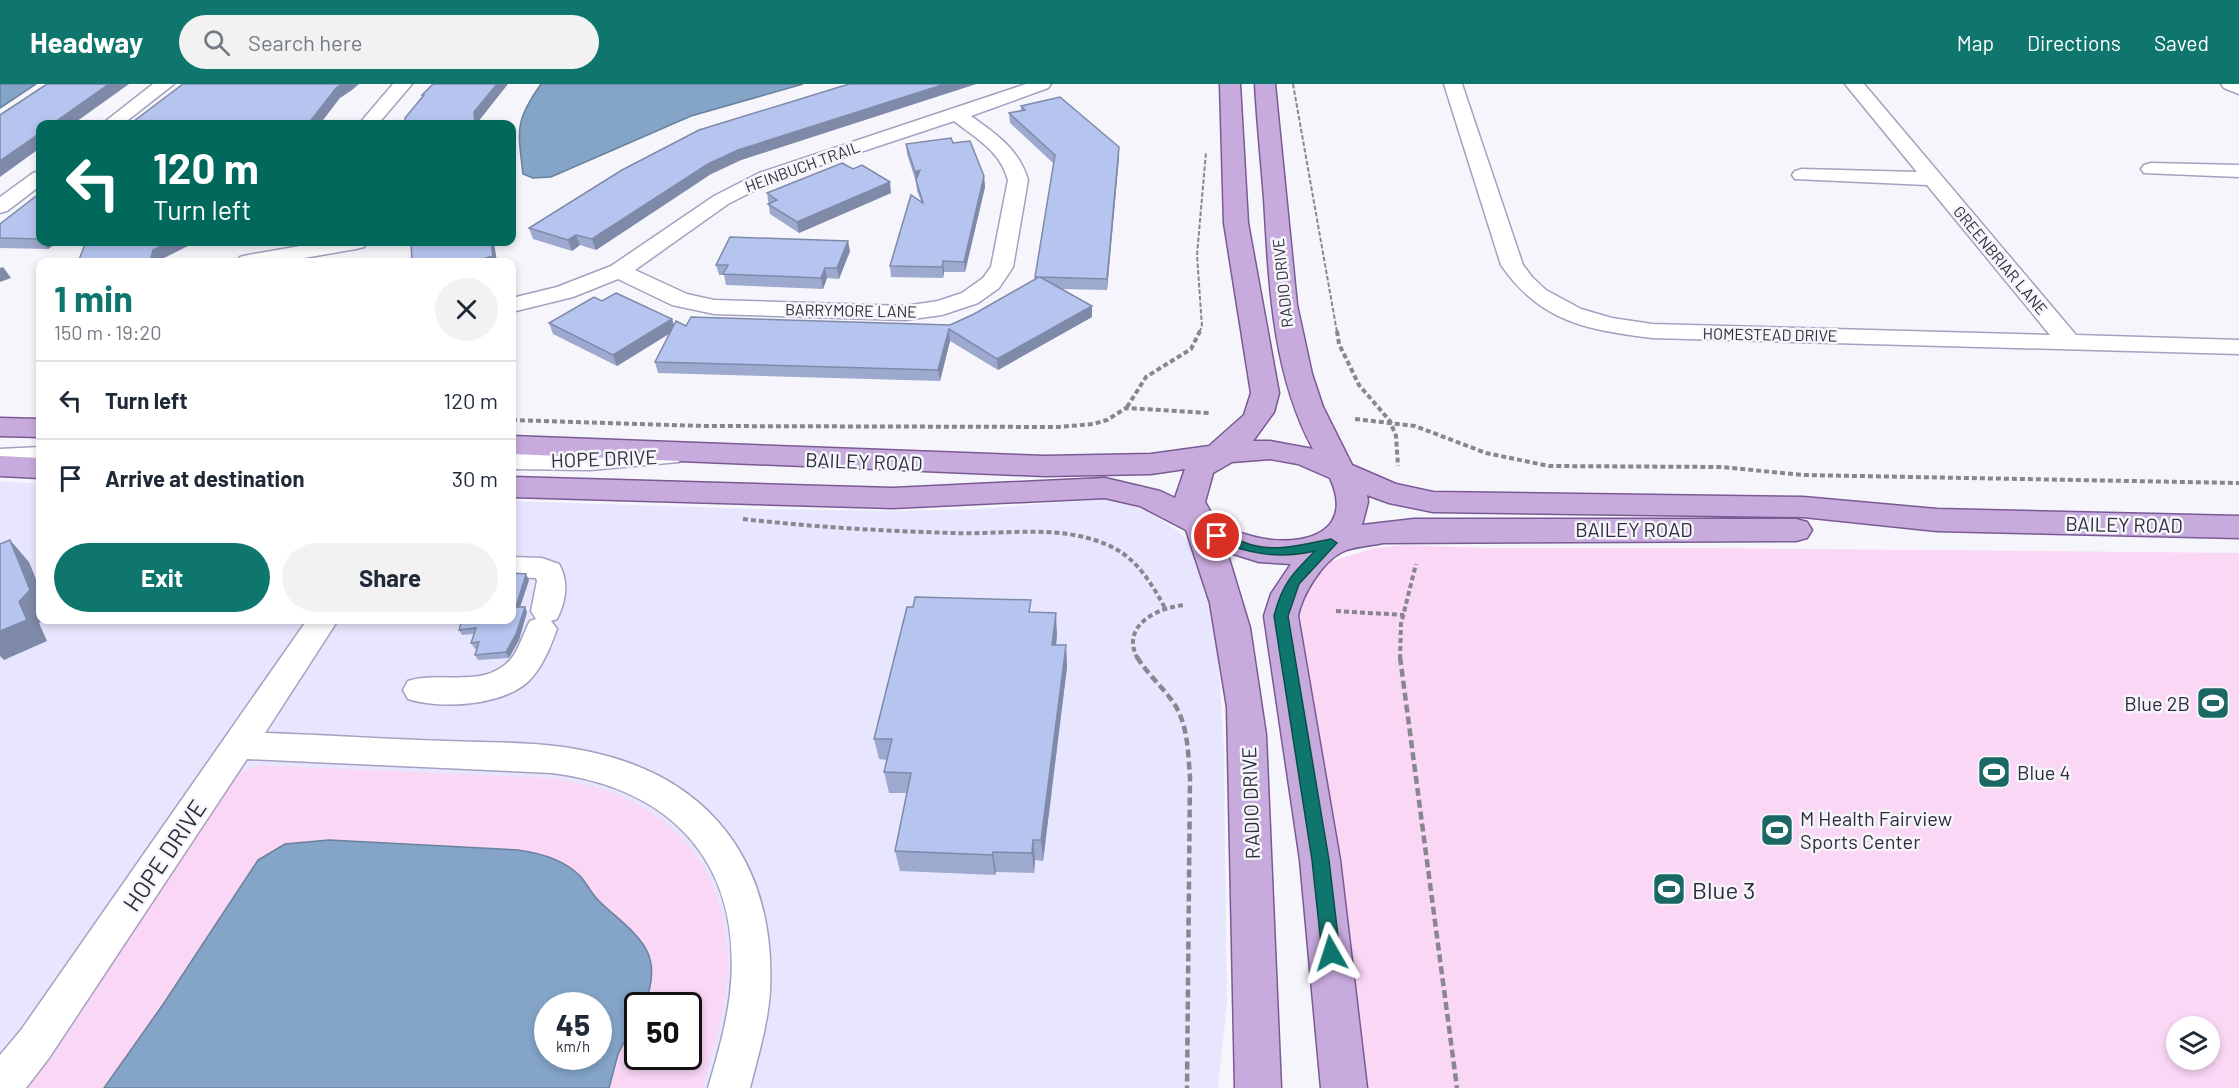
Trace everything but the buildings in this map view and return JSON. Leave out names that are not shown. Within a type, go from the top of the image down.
[{"type":"main road","name":"RADIO DRIVE","points":[[1217,455],[1254,422],[1260,412],[1265,393],[1236,223],[1230,84]]},
{"type":"main road","name":"RADIO DRIVE","points":[[1265,84],[1281,284],[1288,338],[1308,409],[1342,472]]},
{"type":"main road","points":[[0,426],[36,428]]},
{"type":"main road","name":"BAILEY ROAD","points":[[516,445],[1076,466],[1151,464],[1217,455]]},
{"type":"main road","points":[[1331,543],[1295,551],[1251,549],[1233,544],[1200,524],[1193,507],[1191,489],[1197,475],[1217,455],[1257,450],[1282,451],[1317,460],[1342,472],[1352,497],[1352,513],[1344,532],[1294,581],[1287,592],[1281,616],[1320,860],[1344,1088]]},
{"type":"main road","points":[[0,466],[36,468]]},
{"type":"main road","name":"BAILEY ROAD","points":[[1342,472],[1389,493],[1433,502],[1803,507],[1937,520],[2239,527]]},
{"type":"main road","name":"BAILEY ROAD","points":[[516,487],[893,498],[1105,488],[1149,498],[1200,524]]},
{"type":"main road","name":"BAILEY ROAD","points":[[1331,543],[1383,532],[1414,530],[1816,530],[1937,520]]},
{"type":"main road","name":"RADIO DRIVE","points":[[1200,524],[1232,612],[1244,693],[1248,735],[1258,1088]]},
{"type":"street","points":[[116,120],[165,84]]},
{"type":"street","points":[[371,120],[403,84]]},
{"type":"street","name":"HEINBUCH TRAIL","points":[[516,304],[565,292],[619,271],[721,200],[753,182],[801,163],[957,114],[1042,84]]},
{"type":"street","name":"HOMESTEAD DRIVE","points":[[1453,84],[1512,265],[1519,277],[1541,296],[1576,315],[1604,324],[1652,331],[2239,346]]},
{"type":"street","name":"GREENBRIAR LANE","points":[[1854,84],[2069,342]]},
{"type":"street","points":[[2230,84],[2239,87]]},
{"type":"street","name":"BARRYMORE LANE","points":[[619,271],[680,300],[714,307],[905,313],[942,308],[970,298],[987,287],[1002,267],[1018,180],[1014,166],[1001,147],[957,114]]},
{"type":"street","points":[[2151,169],[2239,171]]},
{"type":"street","points":[[1802,175],[1933,179]]},
{"type":"street","points":[[0,207],[36,180]]},
{"type":"street","points":[[270,258],[335,246]]},
{"type":"street","name":"HOPE DRIVE","points":[[516,460],[590,461],[696,453]]},
{"type":"street","points":[[0,458],[36,456]]},
{"type":"street","points":[[420,690],[475,690],[509,680],[522,670],[532,657],[552,581],[549,571],[542,568],[516,567]]},
{"type":"street","name":"HOPE DRIVE","points":[[0,1088],[35,1044],[320,624]]},
{"type":"street","points":[[239,745],[560,761],[626,775],[669,797],[700,823],[719,847],[738,883],[747,913],[750,940],[750,991],[743,1036],[729,1088]]},
{"type":"path","points":[[1293,84],[1339,344],[1359,386],[1390,421],[1396,436],[1398,466]]},
{"type":"path","points":[[516,420],[705,426],[1058,428],[1107,420],[1126,408],[1146,377],[1191,349],[1202,327],[1197,255],[1206,144]]},
{"type":"path","points":[[1126,408],[1209,413]]},
{"type":"path","points":[[1355,418],[1415,426],[1486,453],[1549,466],[1721,467],[1804,475],[2239,483]]},
{"type":"path","points":[[737,519],[808,526],[963,533],[1069,532],[1096,540],[1124,554],[1146,576],[1165,608]]},
{"type":"path","points":[[1416,564],[1404,615],[1399,652],[1457,1088]]},
{"type":"path","points":[[1185,605],[1156,611],[1139,625],[1132,642],[1134,653],[1175,704],[1187,742],[1190,777],[1187,1088]]},
{"type":"path","points":[[1336,611],[1404,615]]},
{"type":"shaded area","points":[[0,481],[36,484],[36,624],[516,624],[516,501],[897,511],[981,509],[1099,499],[1120,501],[1145,509],[1190,542],[1216,622],[1224,750],[1227,1003],[1218,1088],[0,1088]]},
{"type":"shaded area","name":"M Health Fairview Sports Center","points":[[1401,545],[1489,548],[2239,553],[2239,1088],[1344,1088],[1282,631],[1302,571],[1371,549]]},
{"type":"shaded area","points":[[257,765],[550,778],[592,786],[629,800],[661,820],[687,844],[707,873],[721,908],[727,946],[724,1003],[702,1088],[25,1088],[71,1026],[242,772]]},
{"type":"water","points":[[0,84],[36,84],[0,108]]},
{"type":"water","points":[[541,84],[803,84],[691,116],[551,177],[533,178],[523,174],[519,136],[526,108]]},
{"type":"water","points":[[329,840],[518,850],[552,858],[568,866],[583,880],[597,899],[644,945],[652,970],[648,992],[624,992],[624,1043],[618,1054],[609,1088],[104,1088],[164,1003],[258,860],[285,844]]},
{"type":"place","name":"Blue 2B","points":[[2213,703]]},
{"type":"place","name":"Blue 4","points":[[1994,772]]},
{"type":"place","name":"M Health Fairview Sports Center","points":[[1777,830]]},
{"type":"place","name":"Blue 3","points":[[1669,889]]},
{"type":"route","points":[[1217,536],[1233,544],[1271,552],[1295,551],[1331,543],[1294,581],[1282,605],[1281,616],[1320,860],[1331,953]]}]
